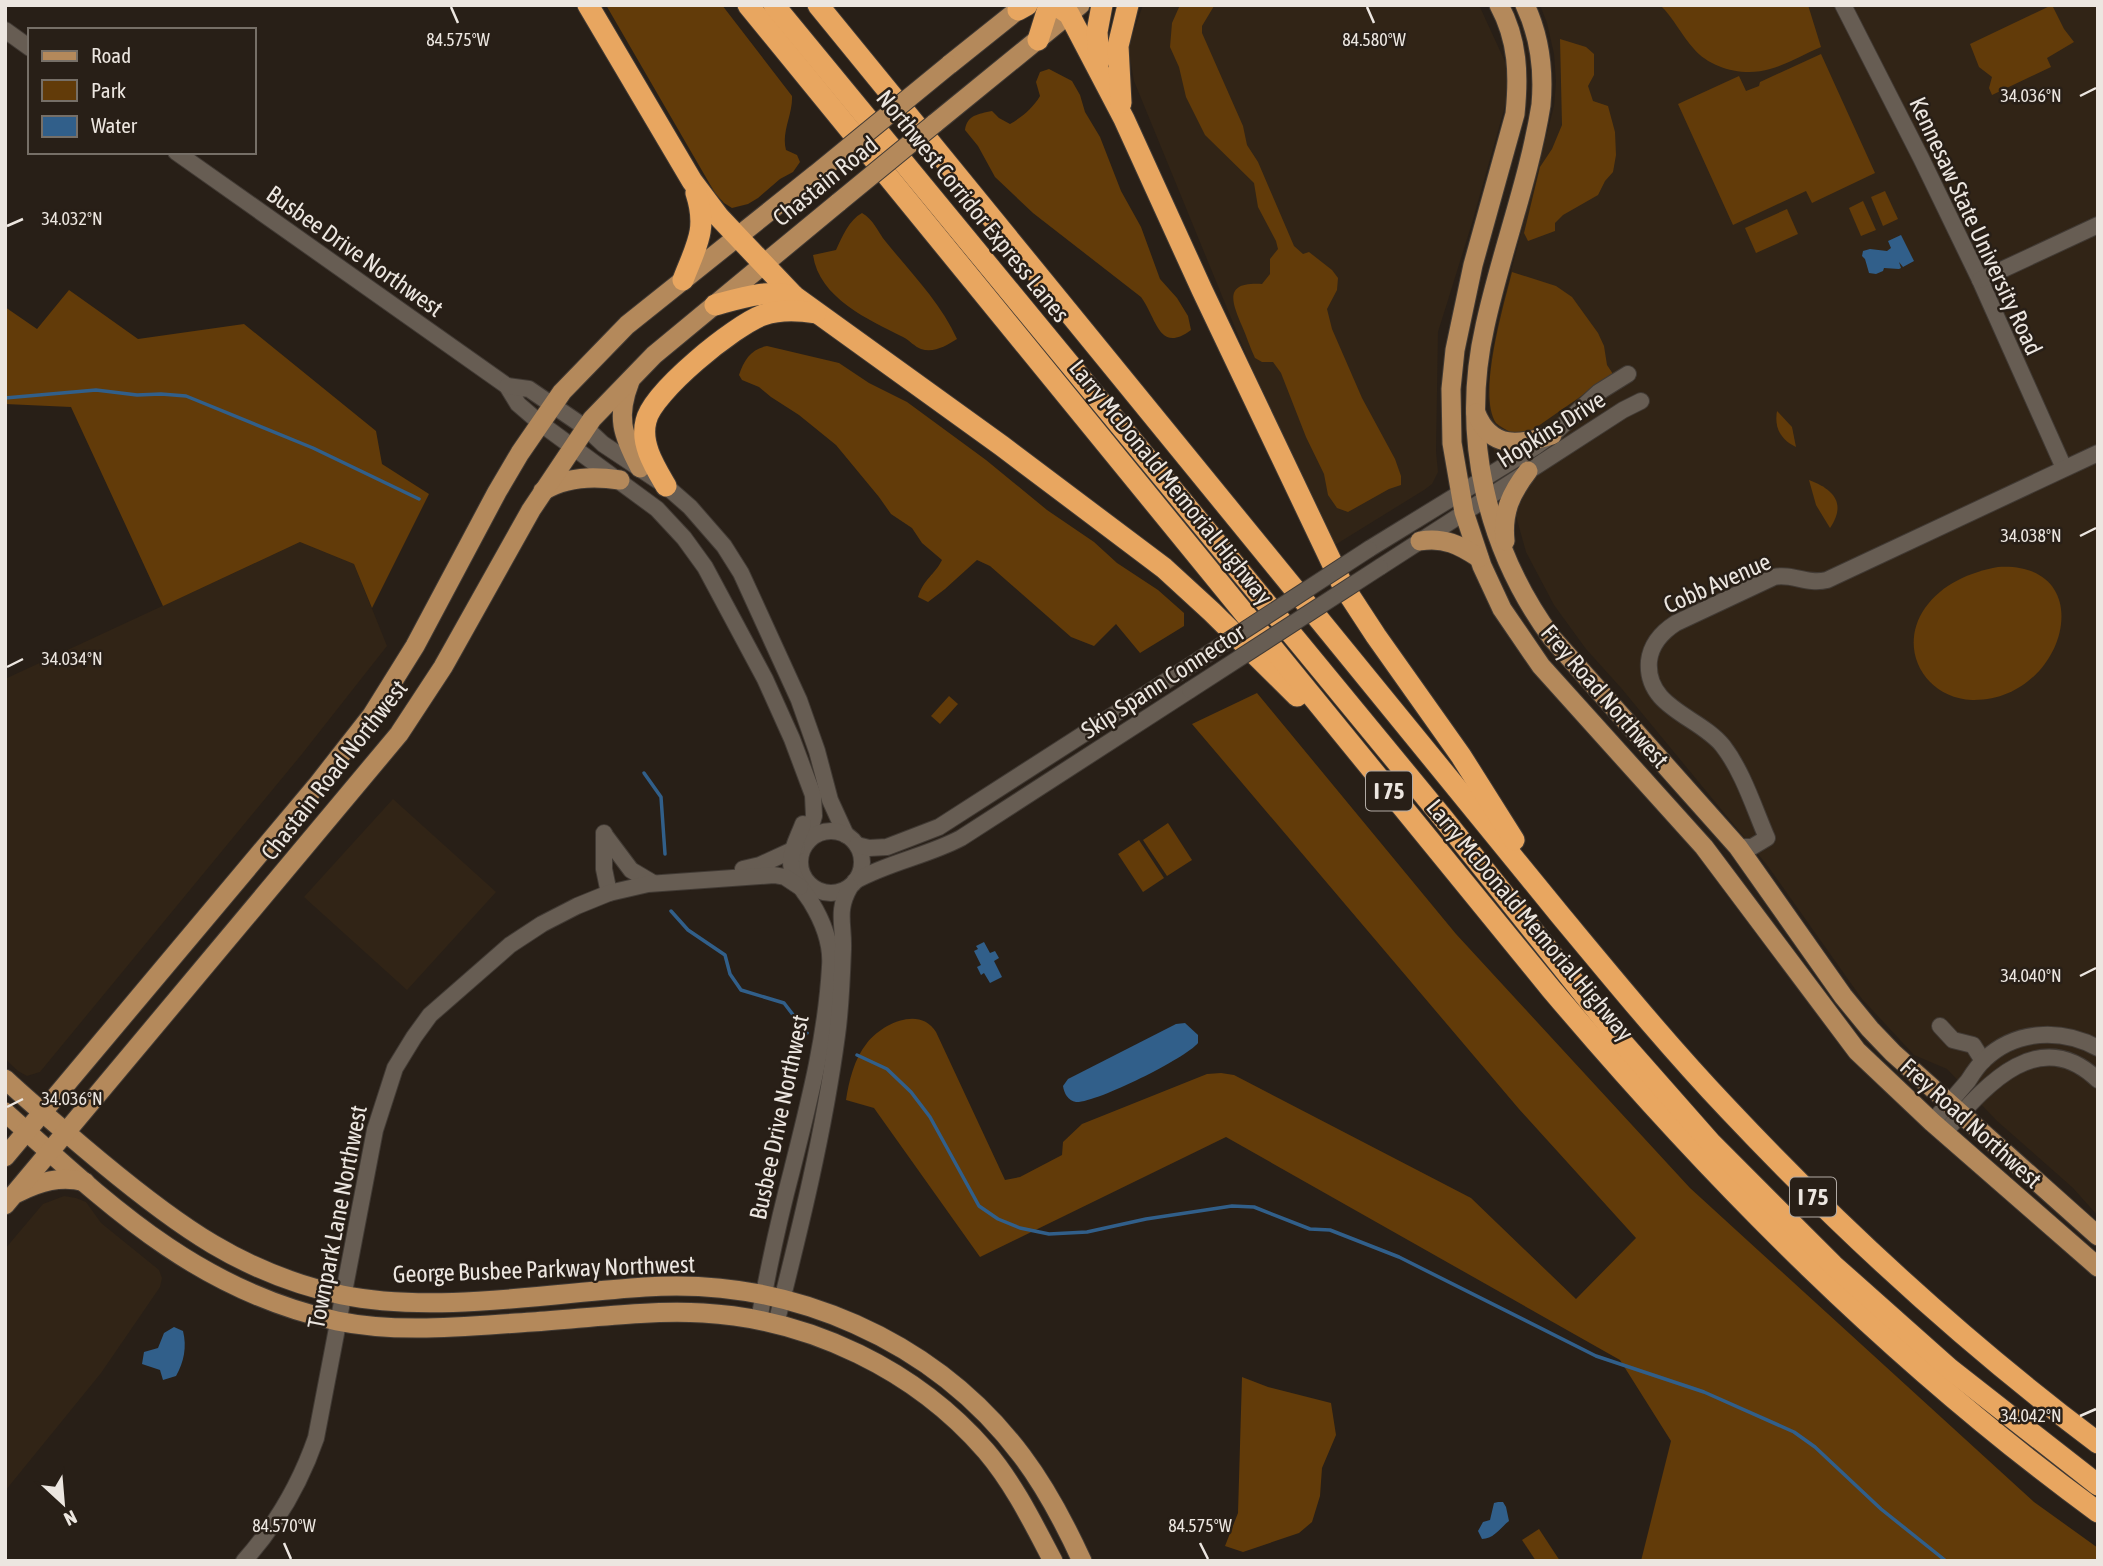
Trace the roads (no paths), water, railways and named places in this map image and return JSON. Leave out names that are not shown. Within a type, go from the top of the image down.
[{"type":"highway","points":[[588,5],[692,181],[719,217],[794,296],[1002,446],[1164,568],[1228,627],[1276,677],[1347,740]]},
{"type":"highway","name":"Larry McDonald Memorial Highway","points":[[748,5],[1347,740],[1598,1044],[1684,1141],[1845,1302],[1929,1377],[2022,1454],[2098,1512]]},
{"type":"highway","name":"Northwest Corridor Express Lanes","points":[[774,5],[1443,818],[1622,1042],[1702,1133],[1833,1265],[1930,1352],[2098,1485]]},
{"type":"highway","name":"Larry McDonald Memorial Highway","points":[[818,5],[1561,916],[1668,1043],[1811,1194],[1967,1338],[2098,1443]]},
{"type":"highway","points":[[1038,40],[1049,5]]},
{"type":"highway","points":[[1100,70],[1097,32],[1101,5]]},
{"type":"highway","points":[[1124,119],[1118,46],[1128,5]]},
{"type":"highway","points":[[1069,8],[1124,119],[1213,315],[1342,584],[1461,755],[1561,916]]},
{"type":"highway","points":[[683,280],[702,232],[700,205],[692,181]]},
{"type":"highway","points":[[715,305],[766,293],[794,296]]},
{"type":"highway","points":[[666,486],[654,466],[645,438],[645,423],[650,408],[659,396],[725,338],[752,320],[767,314],[789,311],[816,313]]},
{"type":"main road","name":"Frey Road Northwest","points":[[1499,5],[1515,46],[1518,89],[1516,114],[1474,265],[1455,350],[1451,424],[1464,512],[1479,558],[1503,609],[1541,666],[1704,847],[1857,1051],[1938,1128],[2098,1267]]},
{"type":"main road","name":"Frey Road Northwest","points":[[1525,5],[1539,50],[1541,105],[1485,326],[1476,377],[1478,450],[1484,489],[1506,559],[1531,607],[1552,638],[1738,847],[1856,1013],[1893,1053],[2098,1236]]},
{"type":"main road","name":"Chastain Road","points":[[738,236],[1023,7]]},
{"type":"main road","name":"Chastain Road","points":[[764,263],[1038,40],[1069,8]]},
{"type":"main road","name":"Chastain Road Northwest","points":[[5,1157],[372,716],[415,646],[497,492],[552,405],[602,349],[738,236]]},
{"type":"main road","name":"Chastain Road Northwest","points":[[9,1200],[399,734],[443,667],[542,491],[586,428],[631,376],[764,263]]},
{"type":"main road","points":[[631,376],[622,405],[622,428],[640,467]]},
{"type":"main road","points":[[1476,411],[1485,429],[1502,440],[1522,442],[1552,435]]},
{"type":"main road","points":[[1506,559],[1506,507],[1528,471]]},
{"type":"main road","points":[[542,491],[576,479],[620,480]]},
{"type":"main road","points":[[1414,545],[1447,541],[1479,558]]},
{"type":"main road","name":"George Busbee Parkway Northwest","points":[[5,1079],[162,1212],[210,1244],[277,1276],[344,1295],[445,1302],[648,1286],[686,1286],[773,1296],[820,1310],[868,1330],[954,1384],[978,1406],[1039,1481],[1082,1561]]},
{"type":"main road","name":"George Busbee Parkway Northwest","points":[[5,1112],[156,1240],[215,1277],[266,1300],[339,1321],[398,1327],[450,1327],[676,1312],[728,1315],[767,1322],[854,1351],[913,1386],[986,1451],[1015,1491],[1053,1561]]},
{"type":"main road","points":[[9,1200],[31,1186],[56,1180],[85,1182]]},
{"type":"main road","points":[[1034,1523],[1057,1511]]},
{"type":"street","name":"Kennesaw State University Road","points":[[1843,5],[1980,280],[2064,468]]},
{"type":"street","points":[[5,30],[28,47]]},
{"type":"street","name":"Busbee Drive Northwest","points":[[179,154],[507,386],[518,404],[540,423],[657,509],[684,538],[705,567],[776,701],[808,788],[801,846],[791,857],[791,867],[817,913],[830,950],[824,1030],[814,1088],[791,1172],[773,1296]]},
{"type":"street","points":[[1980,280],[2098,225]]},
{"type":"street","name":"Hopkins Drive","points":[[1484,489],[1552,435],[1599,392],[1628,374]]},
{"type":"street","name":"Busbee Drive Northwest","points":[[507,386],[529,389],[666,486],[724,546],[741,573],[799,700],[838,820],[852,840]]},
{"type":"street","name":"Hopkins Drive","points":[[1484,489],[1528,471],[1641,401]]},
{"type":"street","name":"Cobb Avenue","points":[[1738,847],[1752,847],[1767,838],[1724,748],[1704,728],[1665,702],[1654,689],[1649,663],[1658,638],[1675,622],[1773,577],[1785,576],[1810,582],[1826,580],[2098,453]]},
{"type":"street","name":"Skip Spann Connector","points":[[852,840],[878,848],[899,843],[939,827],[1459,492],[1484,489]]},
{"type":"street","name":"Skip Spann Connector","points":[[857,881],[889,864],[939,849],[971,832],[1464,512],[1484,489]]},
{"type":"street","points":[[838,820],[872,839],[899,843]]},
{"type":"street","points":[[609,894],[604,869],[604,831],[631,870],[653,883]]},
{"type":"street","points":[[825,832],[852,840],[860,852],[861,867],[857,881],[836,893],[828,893],[808,884],[803,878],[799,863],[801,846],[812,837],[825,832]]},
{"type":"street","name":"Townpark Lane Northwest","points":[[700,879],[760,865],[801,846]]},
{"type":"street","name":"Townpark Lane Northwest","points":[[244,1561],[282,1512],[306,1465],[316,1438],[375,1130],[395,1068],[430,1015],[510,946],[542,924],[577,906],[609,894],[653,883],[774,875],[785,877],[800,887]]},
{"type":"street","name":"Busbee Drive Northwest","points":[[767,1322],[820,1133],[840,1006],[844,943],[857,881]]},
{"type":"street","points":[[1940,1026],[1953,1040],[1973,1045],[1983,1061]]},
{"type":"street","points":[[1938,1128],[1955,1109],[1983,1061],[2012,1042],[2033,1035],[2066,1036],[2098,1048]]},
{"type":"street","points":[[1955,1109],[2026,1060],[2063,1060],[2078,1066],[2098,1080]]},
{"type":"water","points":[[1901,235],[1914,261],[1903,267],[1899,262],[1899,269],[1884,268],[1876,274],[1869,273],[1862,256],[1863,251],[1887,251],[1891,248],[1888,241]]},
{"type":"water","points":[[984,942],[990,953],[995,951],[999,958],[994,961],[1002,977],[990,983],[977,967],[981,965],[974,951],[978,949],[976,946]]},
{"type":"water","points":[[1185,1023],[1198,1035],[1198,1043],[1177,1059],[1140,1078],[1086,1100],[1071,1100],[1064,1091],[1063,1086],[1068,1079],[1176,1024]]},
{"type":"water","points":[[174,1327],[183,1331],[184,1354],[176,1376],[163,1380],[160,1370],[142,1364],[144,1352],[158,1348],[164,1333]]},
{"type":"water","points":[[1503,1502],[1506,1507],[1509,1521],[1494,1535],[1482,1539],[1478,1531],[1483,1522],[1490,1520],[1494,1503]]},
{"type":"waterway","points":[[5,398],[96,390],[137,395],[186,396],[313,448],[419,499]]},
{"type":"waterway","points":[[644,773],[661,797],[665,854]]},
{"type":"waterway","points":[[671,911],[688,930],[725,955],[730,974],[741,990],[784,1003],[807,1033]]},
{"type":"waterway","points":[[857,1055],[887,1069],[911,1092],[930,1117],[979,1206],[998,1219],[1020,1228],[1049,1234],[1087,1232],[1146,1219],[1232,1206],[1254,1207],[1310,1229],[1330,1230],[1399,1257],[1596,1356],[1704,1392],[1794,1432],[1815,1447],[1881,1509],[1946,1561]]}]
